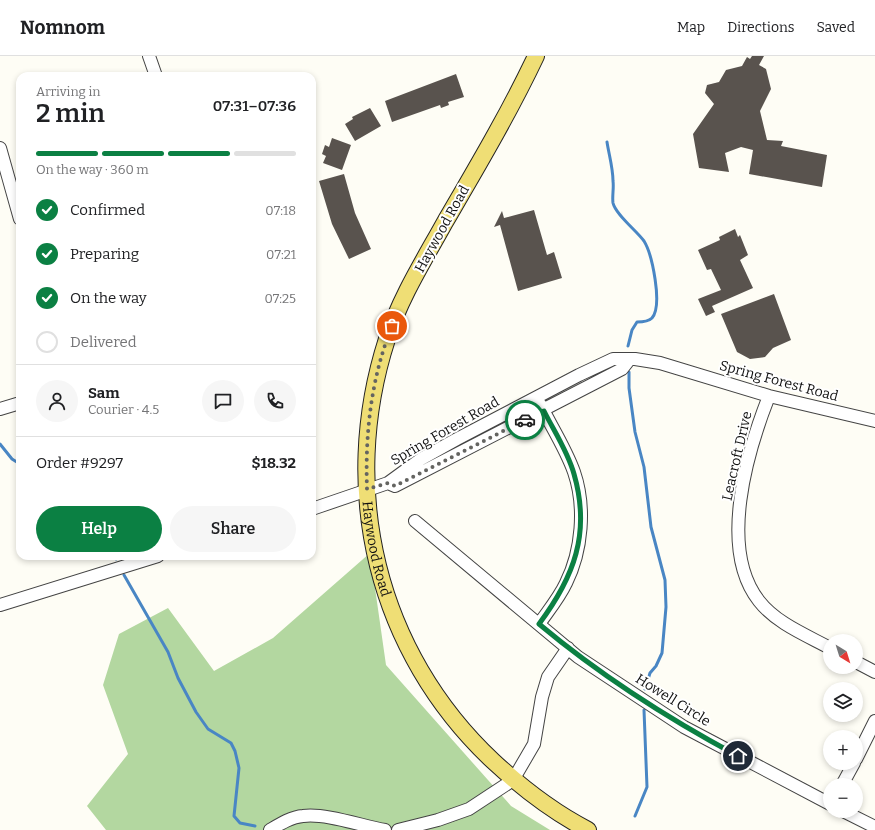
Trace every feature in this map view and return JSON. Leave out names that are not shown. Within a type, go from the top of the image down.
[{"type":"main road","name":"Haywood Road","points":[[536,56],[503,121],[415,277],[387,338],[373,394],[368,425],[366,449],[368,520],[375,554],[390,606],[405,643],[422,674],[456,723],[469,738],[513,780],[555,812],[588,830]]},
{"type":"street","points":[[149,56],[155,72]]},
{"type":"street","points":[[0,151],[16,205]]},
{"type":"street","name":"Spring Forest Road","points":[[367,489],[388,483],[421,459],[537,397],[613,359],[635,359],[660,363],[769,396],[875,421]]},
{"type":"street","name":"Spring Forest Road","points":[[388,483],[395,486],[544,411],[622,369],[629,360]]},
{"type":"street","name":"Leacroft Drive","points":[[769,396],[760,421],[744,479],[738,531],[741,567],[750,590],[768,611],[823,644]]},
{"type":"street","points":[[537,397],[574,472],[578,494],[580,521],[577,549],[568,578],[554,604],[539,624]]},
{"type":"street","points":[[0,409],[16,404]]},
{"type":"street","points":[[316,508],[367,489]]},
{"type":"street","name":"Howell Circle","points":[[415,521],[568,648],[646,703],[684,727],[823,800]]},
{"type":"street","points":[[0,605],[145,560]]},
{"type":"street","points":[[398,830],[438,820],[469,809],[513,780],[534,744],[542,697],[548,678],[568,648]]},
{"type":"street","points":[[863,666],[875,672]]},
{"type":"street","points":[[863,745],[875,721]]},
{"type":"street","points":[[270,830],[292,819],[303,816],[324,817],[385,830]]},
{"type":"street","points":[[857,818],[875,827]]},
{"type":"green space","points":[[370,553],[386,665],[511,806],[550,830],[106,830],[87,806],[128,754],[103,685],[119,634],[168,608],[214,671],[273,638]]},
{"type":"building","points":[[752,56],[764,56],[759,65],[766,69],[771,89],[760,111],[767,140],[783,141],[781,146],[827,155],[822,187],[749,174],[753,150],[741,147],[725,153],[729,172],[699,168],[693,134],[714,104],[705,93],[707,85],[719,82],[726,70],[742,66],[747,57],[750,59]]},
{"type":"building","points":[[456,74],[464,97],[448,102],[449,105],[441,108],[440,105],[392,122],[385,101]]},
{"type":"building","points":[[370,108],[381,126],[355,141],[345,124],[353,119],[352,117]]},
{"type":"building","points":[[332,138],[351,145],[342,170],[323,163],[326,156],[322,154],[325,145],[329,147]]},
{"type":"building","points":[[344,174],[355,213],[371,249],[349,259],[332,224],[319,181]]},
{"type":"building","points":[[534,210],[547,255],[554,252],[562,278],[518,291],[500,225],[494,227],[502,211],[504,218]]},
{"type":"building","points":[[735,229],[738,237],[740,235],[748,255],[740,260],[753,288],[712,306],[715,312],[706,316],[698,299],[721,290],[711,269],[707,270],[698,250],[720,240],[719,237]]},
{"type":"building","points":[[774,294],[791,340],[773,348],[765,357],[750,359],[737,352],[721,314]]},
{"type":"waterway","points":[[607,142],[613,176],[613,203],[622,217],[644,241],[650,257],[655,280],[657,302],[655,311],[652,318],[647,321],[637,322],[632,330],[628,346]]},
{"type":"waterway","points":[[629,372],[629,388],[635,432],[644,467],[651,527],[665,580],[666,607],[662,653],[656,666],[650,673],[645,689]]},
{"type":"waterway","points":[[0,444],[12,459],[16,462]]},
{"type":"waterway","points":[[124,575],[168,652],[178,678],[196,712],[208,729],[231,743],[235,751],[239,768],[234,816],[240,823],[255,826]]},
{"type":"waterway","points":[[635,816],[647,787],[644,710]]},
{"type":"way so far","points":[[392,326],[387,338],[377,375],[368,425],[366,449],[367,489],[388,483],[395,486],[525,420]]},
{"type":"route","points":[[525,420],[544,411],[574,472],[580,505],[579,536],[572,567],[565,585],[554,604],[539,624],[578,657],[646,703],[684,727],[738,756]]}]
